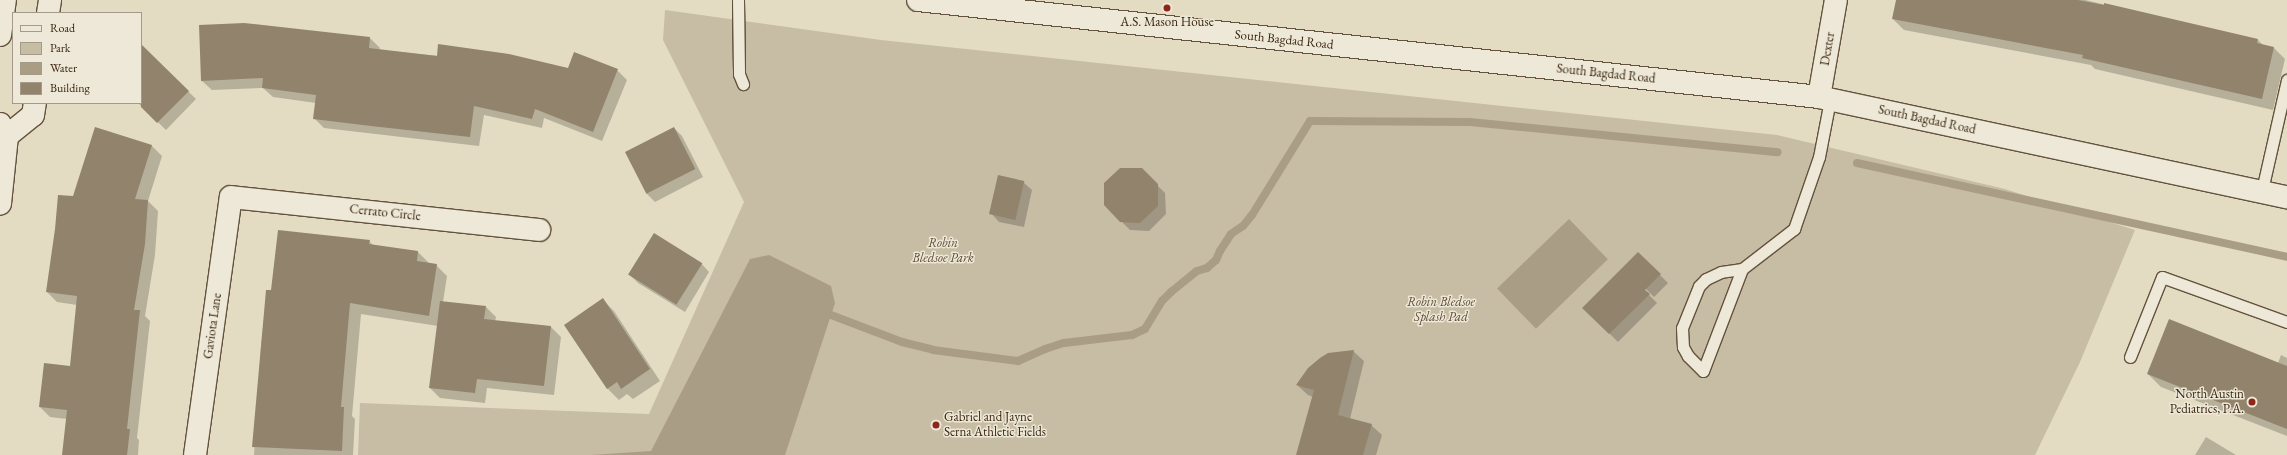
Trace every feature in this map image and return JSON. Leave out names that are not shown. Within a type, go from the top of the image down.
[{"type":"main road","points":[[0,35],[5,0]]},
{"type":"main road","points":[[48,12],[50,0]]},
{"type":"main road","name":"South Bagdad Road","points":[[918,0],[1825,98],[2262,190],[2287,197]]},
{"type":"main road","name":"Dexter","points":[[1825,98],[1836,0]]},
{"type":"main road","points":[[0,204],[4,130],[33,115],[35,104]]},
{"type":"main road","name":"Cerrato Circle","points":[[231,197],[539,230]]},
{"type":"main road","name":"Gaviota Lane","points":[[195,455],[231,197]]},
{"type":"lane","points":[[738,0],[739,74],[743,84]]},
{"type":"lane","points":[[2262,190],[2287,80]]},
{"type":"lane","points":[[1742,269],[1703,371],[1688,356],[1683,347],[1682,328],[1699,286],[1706,279],[1721,272],[1742,269],[1794,229],[1819,157],[1825,98]]},
{"type":"lane","points":[[2130,357],[2162,277],[2287,322]]},
{"type":"green space","name":"Robin Bledsoe Park","points":[[665,10],[881,40],[1777,135],[2005,189],[2135,230],[2080,362],[2035,455],[358,455],[360,403],[649,414],[744,202],[663,40]]},
{"type":"water","points":[[1569,219],[1608,259],[1536,329],[1497,288]]},
{"type":"water","points":[[769,255],[831,286],[835,303],[785,455],[591,455],[651,451],[750,259]]},
{"type":"building","points":[[1896,0],[2078,0],[2104,5],[2104,3],[2258,39],[2257,43],[2274,47],[2262,99],[2082,58],[2083,55],[1892,19]]},
{"type":"building","points":[[244,23],[370,37],[369,48],[437,56],[438,44],[509,54],[568,68],[574,52],[618,69],[593,132],[535,109],[532,119],[474,106],[470,137],[313,119],[316,95],[262,88],[263,78],[201,81],[199,25]]},
{"type":"building","points":[[142,45],[189,91],[157,123],[141,107]]},
{"type":"building","points":[[95,127],[152,145],[135,199],[148,200],[145,244],[134,310],[140,310],[127,429],[130,429],[127,455],[62,455],[67,410],[39,407],[44,363],[70,366],[77,296],[46,292],[58,195],[73,196]]},
{"type":"building","points":[[674,127],[695,169],[646,194],[625,152]]},
{"type":"building","points":[[1120,168],[1142,168],[1158,184],[1158,206],[1140,223],[1120,222],[1104,205],[1104,183]]},
{"type":"building","points":[[998,175],[1024,181],[1015,220],[989,214]]},
{"type":"building","points":[[278,230],[370,240],[369,244],[418,251],[417,261],[437,264],[429,316],[350,303],[341,407],[344,407],[342,451],[252,447],[266,290],[271,290]]},
{"type":"building","points":[[654,233],[702,263],[676,305],[628,275]]},
{"type":"building","points":[[1638,252],[1661,274],[1645,290],[1650,294],[1609,334],[1582,308]]},
{"type":"building","points":[[603,298],[650,369],[621,389],[617,382],[607,389],[564,325]]},
{"type":"building","points":[[440,301],[486,306],[484,319],[551,326],[544,386],[477,379],[475,393],[429,388]]},
{"type":"building","name":"North Austin Pediatrics, P.A.","points":[[2169,319],[2287,366],[2287,429],[2147,374]]},
{"type":"building","points":[[1354,350],[1338,415],[1372,424],[1363,455],[1296,455],[1314,390],[1296,385],[1308,368],[1328,353]]},
{"type":"waterway","points":[[831,315],[902,342],[933,350],[1018,361],[1045,349],[1064,343],[1132,335],[1145,329],[1162,301],[1171,292],[1197,271],[1207,268],[1216,260],[1231,234],[1243,226],[1252,215],[1310,121],[1470,122],[1778,152]]},
{"type":"waterway","points":[[1857,163],[2287,257]]},
{"type":"place","name":"A.S. Mason House","points":[[1167,8]]},
{"type":"place","name":"North Austin Pediatrics, P.A.","points":[[2252,402]]},
{"type":"place","name":"Gabriel and Jayne Serna Athletic Fields","points":[[936,425]]},
{"type":"park label","name":"Robin Bledsoe Splash Pad","points":[[1441,310]]}]
